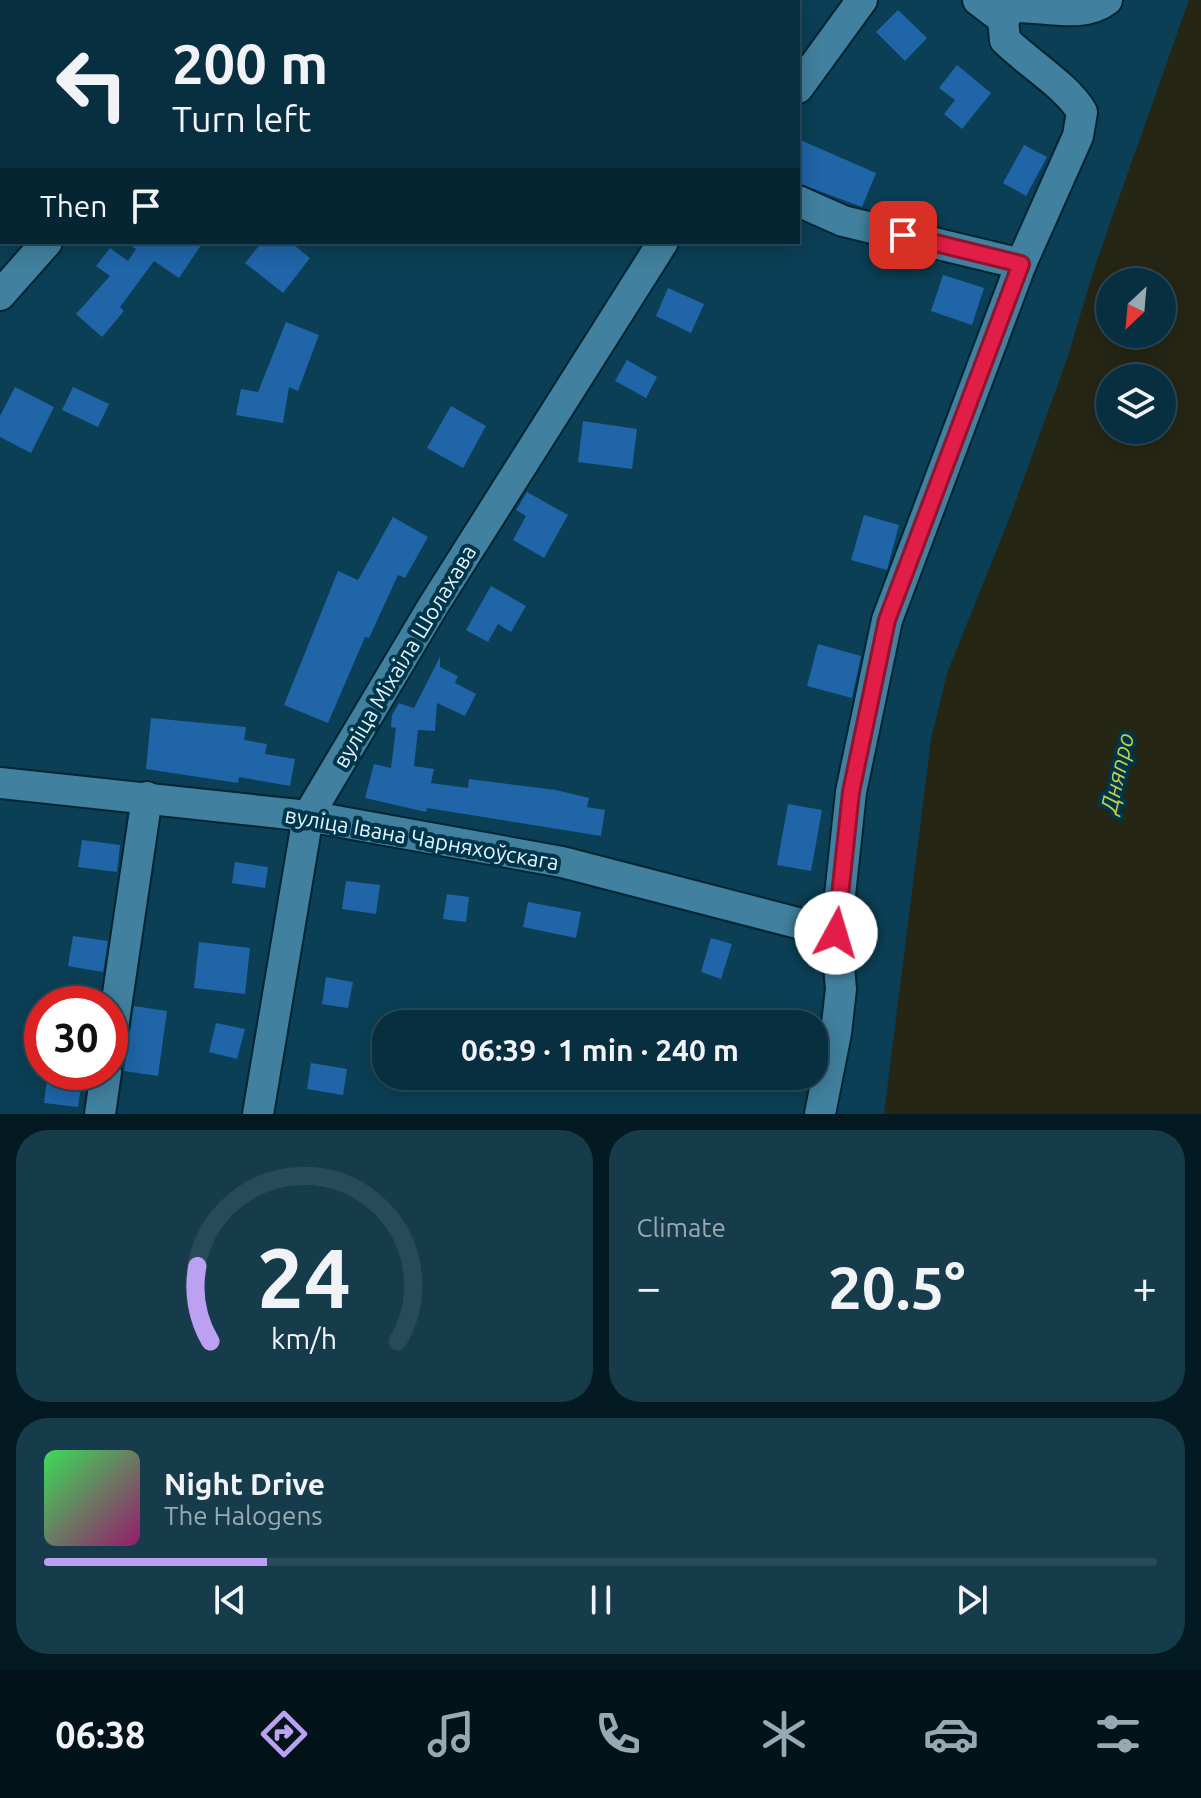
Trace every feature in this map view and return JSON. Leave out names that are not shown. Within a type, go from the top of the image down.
[{"type":"street","points":[[800,85],[862,0]]},
{"type":"street","points":[[978,0],[1003,19]]},
{"type":"street","points":[[820,1114],[841,989],[836,933],[851,792],[887,620],[1021,264],[1078,136],[1082,112],[1075,99],[1005,40],[1003,19],[1013,7],[1074,10],[1098,7],[1107,0]]},
{"type":"street","points":[[800,202],[843,221],[1021,264]]},
{"type":"street","points":[[0,295],[45,244]]},
{"type":"street","name":"вуліца Міхаіла Шолахава","points":[[258,1114],[308,816],[433,606],[662,244]]},
{"type":"street","name":"вуліца Івана Чарняхоўскага","points":[[0,783],[308,816],[562,862],[836,933]]},
{"type":"street","points":[[119,986],[147,797]]},
{"type":"street","points":[[100,1114],[103,1090]]},
{"type":"water","name":"Дняпро","points":[[1189,0],[1201,0],[1201,1114],[884,1114],[931,740],[947,673],[1011,514],[1068,356],[1096,263]]},
{"type":"building","points":[[898,10],[927,38],[905,61],[876,32]]},
{"type":"building","points":[[957,65],[991,93],[962,129],[944,114],[955,100],[939,88]]},
{"type":"building","points":[[800,140],[876,173],[862,207],[800,184]]},
{"type":"building","points":[[1024,145],[1047,157],[1026,196],[1003,183]]},
{"type":"building","points":[[129,244],[202,244],[179,278],[154,261],[120,307],[124,311],[102,337],[76,314],[110,276],[96,266],[110,248],[128,261],[136,249]]},
{"type":"building","points":[[260,244],[292,244],[310,258],[283,293],[245,263]]},
{"type":"building","points":[[943,275],[984,288],[972,325],[931,311]]},
{"type":"building","points":[[668,288],[704,304],[691,333],[656,316]]},
{"type":"building","points":[[286,322],[319,335],[298,391],[289,387],[283,423],[236,415],[241,389],[258,392]]},
{"type":"building","points":[[627,360],[657,377],[646,398],[615,381]]},
{"type":"building","points":[[15,387],[54,407],[31,453],[0,437],[0,416]]},
{"type":"building","points":[[73,387],[109,404],[98,427],[62,410]]},
{"type":"building","points":[[451,406],[486,426],[463,468],[427,448]]},
{"type":"building","points":[[583,421],[637,429],[632,469],[578,462]]},
{"type":"building","points":[[527,492],[568,515],[544,558],[513,540],[526,516],[516,510]]},
{"type":"building","points":[[864,515],[899,525],[887,570],[851,560]]},
{"type":"building","points":[[393,517],[428,537],[405,578],[398,575],[369,638],[365,637],[328,723],[284,705],[338,571],[358,580]]},
{"type":"building","points":[[491,586],[526,606],[511,632],[498,624],[488,642],[466,630]]},
{"type":"building","points":[[818,644],[861,656],[852,698],[807,686]]},
{"type":"building","points":[[440,657],[440,667],[458,676],[455,683],[476,694],[465,716],[437,703],[435,731],[418,730],[414,766],[434,769],[431,783],[468,788],[469,779],[556,790],[589,798],[587,807],[605,810],[601,836],[427,808],[426,812],[365,798],[374,764],[391,768],[396,728],[391,727],[392,715],[399,703],[414,708]]},
{"type":"building","points":[[151,718],[246,727],[244,740],[267,744],[265,754],[295,759],[290,786],[239,777],[238,783],[146,769]]},
{"type":"building","points":[[788,804],[822,810],[811,871],[777,865]]},
{"type":"building","points":[[82,840],[120,845],[117,872],[78,867]]},
{"type":"building","points":[[235,862],[268,867],[265,888],[232,883]]},
{"type":"building","points":[[346,881],[380,885],[376,914],[342,909]]},
{"type":"building","points":[[447,894],[469,897],[466,922],[443,919]]},
{"type":"building","points":[[528,902],[581,912],[576,938],[523,927]]},
{"type":"building","points":[[73,936],[108,941],[103,972],[68,966]]},
{"type":"building","points":[[711,938],[732,944],[721,979],[701,972]]},
{"type":"building","points":[[199,942],[250,948],[245,994],[194,988]]},
{"type":"building","points":[[326,977],[353,982],[348,1008],[322,1004]]},
{"type":"building","points":[[134,1006],[167,1011],[158,1076],[128,1072],[128,1045]]},
{"type":"building","points":[[216,1023],[245,1029],[237,1059],[209,1052]]},
{"type":"building","points":[[311,1063],[347,1069],[343,1095],[307,1089]]},
{"type":"building","points":[[46,1090],[80,1090],[78,1107],[44,1103]]},
{"type":"route","points":[[836,933],[851,792],[887,620],[927,521],[1021,264],[903,235]]}]
